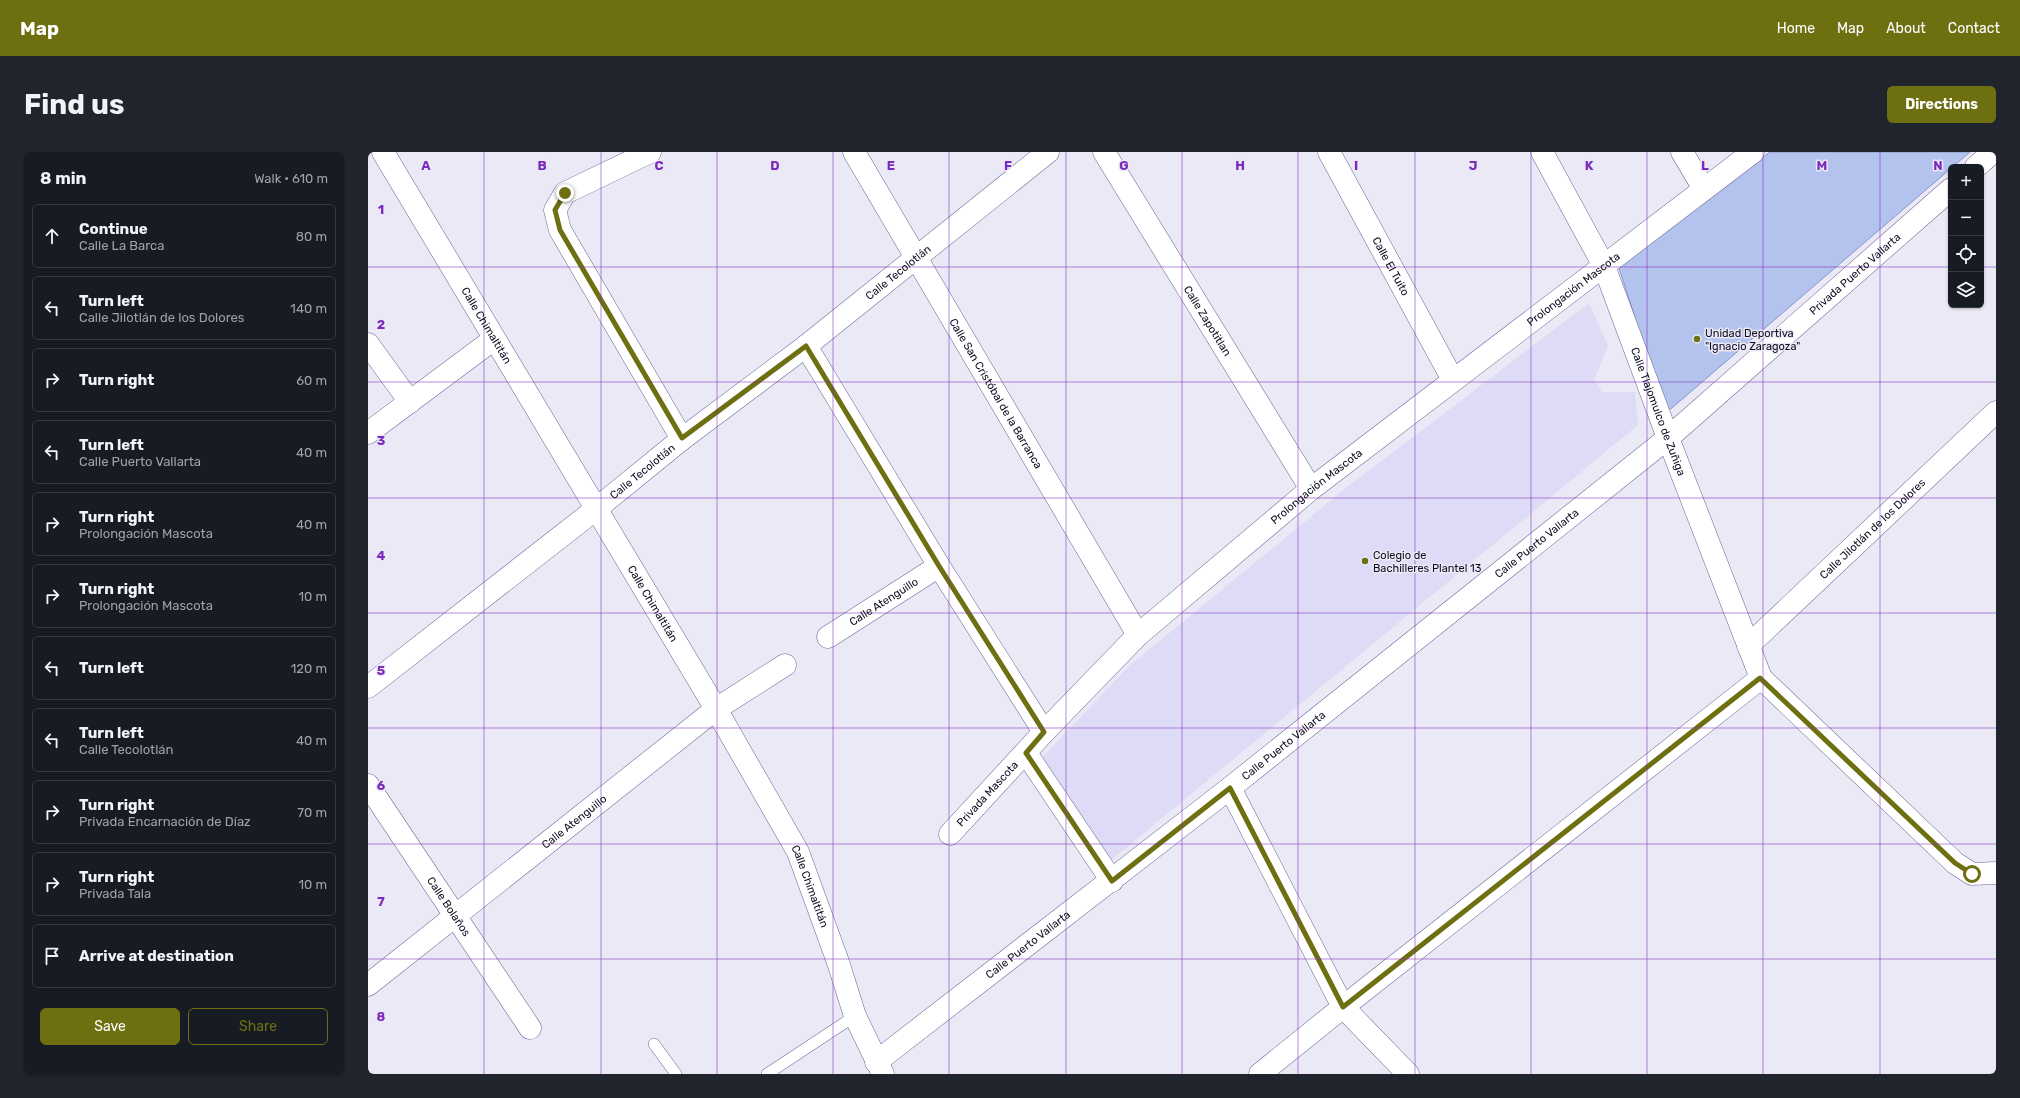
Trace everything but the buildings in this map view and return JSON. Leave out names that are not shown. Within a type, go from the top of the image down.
[{"type":"street","name":"Calle Chimaltitán","points":[[383,152],[716,709],[798,852],[838,962],[854,1016],[880,1068]]},
{"type":"street","points":[[650,152],[565,193],[555,210],[560,230],[682,438]]},
{"type":"street","name":"Calle San Cristóbal de la Barranca","points":[[854,152],[1138,635]]},
{"type":"street","name":"Calle Tecolotlán","points":[[368,686],[596,509],[682,438],[806,346],[916,256],[1048,152]]},
{"type":"street","name":"Calle Zapotitlan","points":[[1104,152],[1311,489]]},
{"type":"street","name":"Calle El Tuito","points":[[1329,152],[1453,380]]},
{"type":"street","name":"Calle Tlajomulco de Zuñiga","points":[[1542,152],[1604,266],[1760,678]]},
{"type":"street","points":[[1682,152],[1704,190]]},
{"type":"street","name":"Prolongación Mascota","points":[[1026,753],[1044,732],[1138,635],[1311,489],[1753,152]]},
{"type":"street","points":[[1979,164],[1993,152]]},
{"type":"street","name":"Privada Puerto Vallarta","points":[[1668,438],[1948,192]]},
{"type":"street","points":[[368,434],[494,339]]},
{"type":"street","points":[[368,344],[410,402]]},
{"type":"street","points":[[806,346],[939,566],[1044,732]]},
{"type":"street","name":"Calle Jilotlán de los Dolores","points":[[1748,646],[1993,422]]},
{"type":"street","name":"Calle Puerto Vallarta","points":[[880,1068],[1668,438]]},
{"type":"street","name":"Calle Atenguillo","points":[[828,637],[939,566]]},
{"type":"street","name":"Calle Atenguillo","points":[[368,985],[716,709],[785,665]]},
{"type":"street","points":[[1260,1074],[1760,678],[1955,863],[1972,874],[1996,873]]},
{"type":"street","points":[[1026,753],[1112,881]]},
{"type":"street","name":"Privada Mascota","points":[[950,834],[1026,753]]},
{"type":"street","name":"Calle Bolaños","points":[[368,785],[530,1028]]},
{"type":"street","points":[[1230,788],[1343,1007],[1408,1074]]},
{"type":"lane","points":[[767,1074],[854,1016]]},
{"type":"lane","points":[[654,1044],[676,1074]]},
{"type":"shaded area","name":"Colegio de Bachilleres Plantel 13","points":[[1589,303],[1608,346],[1594,380],[1602,392],[1635,392],[1638,425],[1110,861],[1039,761],[1129,666],[1346,488]]},
{"type":"place","name":"Unidad Deportiva \"Ignacio Zaragoza\"","points":[[1697,339]]},
{"type":"place","name":"Colegio de Bachilleres Plantel 13","points":[[1365,561]]},
{"type":"route","points":[[565,193],[555,210],[560,230],[682,438],[806,346],[939,566],[1044,732],[1026,753],[1112,881],[1230,788],[1343,1007],[1760,678],[1955,863],[1972,874]]}]
